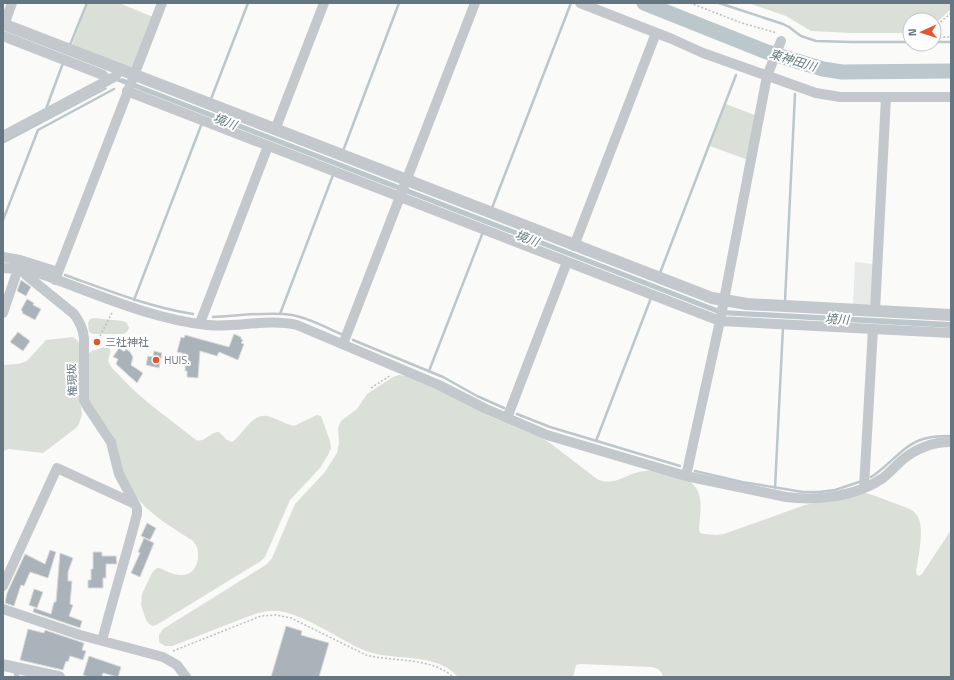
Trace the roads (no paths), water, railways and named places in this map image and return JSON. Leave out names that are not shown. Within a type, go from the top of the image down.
[{"type":"street","points":[[3,28],[12,3]]},
{"type":"street","points":[[56,276],[162,3]]},
{"type":"street","points":[[275,130],[324,3]]},
{"type":"street","points":[[343,344],[475,3]]},
{"type":"street","points":[[580,3],[703,53],[768,73],[800,89],[840,97],[951,97]]},
{"type":"street","points":[[3,28],[119,69],[130,84],[268,146],[574,246],[723,304],[951,315]]},
{"type":"street","points":[[3,28],[103,75],[107,81]]},
{"type":"street","points":[[574,246],[656,33]]},
{"type":"street","points":[[686,476],[720,319],[768,73],[781,41]]},
{"type":"street","points":[[3,136],[116,76],[119,69]]},
{"type":"street","points":[[130,84],[275,130],[567,262],[720,319],[951,333]]},
{"type":"street","points":[[875,311],[886,97]]},
{"type":"street","points":[[200,324],[268,146]]},
{"type":"street","points":[[3,258],[20,260],[117,302],[160,316],[213,325],[276,322],[290,323],[304,327],[440,385],[479,406],[547,435],[686,476],[748,490],[803,499],[836,496],[864,487],[883,477],[906,457],[919,449],[933,444],[951,442]]},
{"type":"street","points":[[507,418],[567,262]]},
{"type":"street","points":[[3,268],[20,269],[56,276]]},
{"type":"street","points":[[3,313],[20,269]]},
{"type":"street","name":"権現坂","points":[[20,269],[74,314],[83,329],[84,400],[111,442],[119,474],[126,490],[135,504]]},
{"type":"street","points":[[864,487],[873,329]]},
{"type":"street","points":[[3,586],[57,468],[135,504],[137,514],[102,641]]},
{"type":"street","points":[[3,609],[72,633],[166,658],[177,665],[186,677]]},
{"type":"street","points":[[11,670],[59,677]]},
{"type":"water","name":"境川","points":[[122,78],[722,310],[951,322],[951,328],[721,315],[116,81]]},
{"type":"water","points":[[106,87],[107,89],[3,144],[3,141]]},
{"type":"waterway","points":[[70,45],[87,3]]},
{"type":"waterway","points":[[211,99],[248,3]]},
{"type":"waterway","points":[[343,151],[399,3]]},
{"type":"waterway","points":[[492,208],[571,3]]},
{"type":"waterway","name":"東神田川","points":[[644,3],[767,52],[823,69],[842,72],[951,71]]},
{"type":"waterway","points":[[719,3],[783,24],[801,36],[816,41],[902,42]]},
{"type":"waterway","points":[[942,42],[951,42]]},
{"type":"waterway","points":[[46,109],[63,63]]},
{"type":"waterway","points":[[660,273],[736,75]]},
{"type":"waterway","points":[[3,220],[38,130],[114,89]]},
{"type":"waterway","points":[[785,301],[795,94]]},
{"type":"waterway","points":[[134,300],[202,123]]},
{"type":"waterway","points":[[280,314],[333,175]]},
{"type":"waterway","points":[[429,371],[483,232]]},
{"type":"waterway","points":[[65,275],[144,303],[193,314]]},
{"type":"waterway","points":[[596,441],[651,298]]},
{"type":"waterway","points":[[213,317],[263,314],[292,315],[311,320],[341,334]]},
{"type":"waterway","points":[[775,488],[783,327]]},
{"type":"waterway","points":[[353,340],[443,377],[477,396],[504,408]]},
{"type":"waterway","points":[[517,414],[550,427],[680,466]]},
{"type":"waterway","points":[[871,477],[916,442],[930,437],[951,436]]},
{"type":"waterway","points":[[695,471],[742,482],[803,492],[835,490],[862,481]]},
{"type":"place","name":"三社神社","points":[[97,342]]},
{"type":"place","name":"HUIS.","points":[[156,360]]}]
